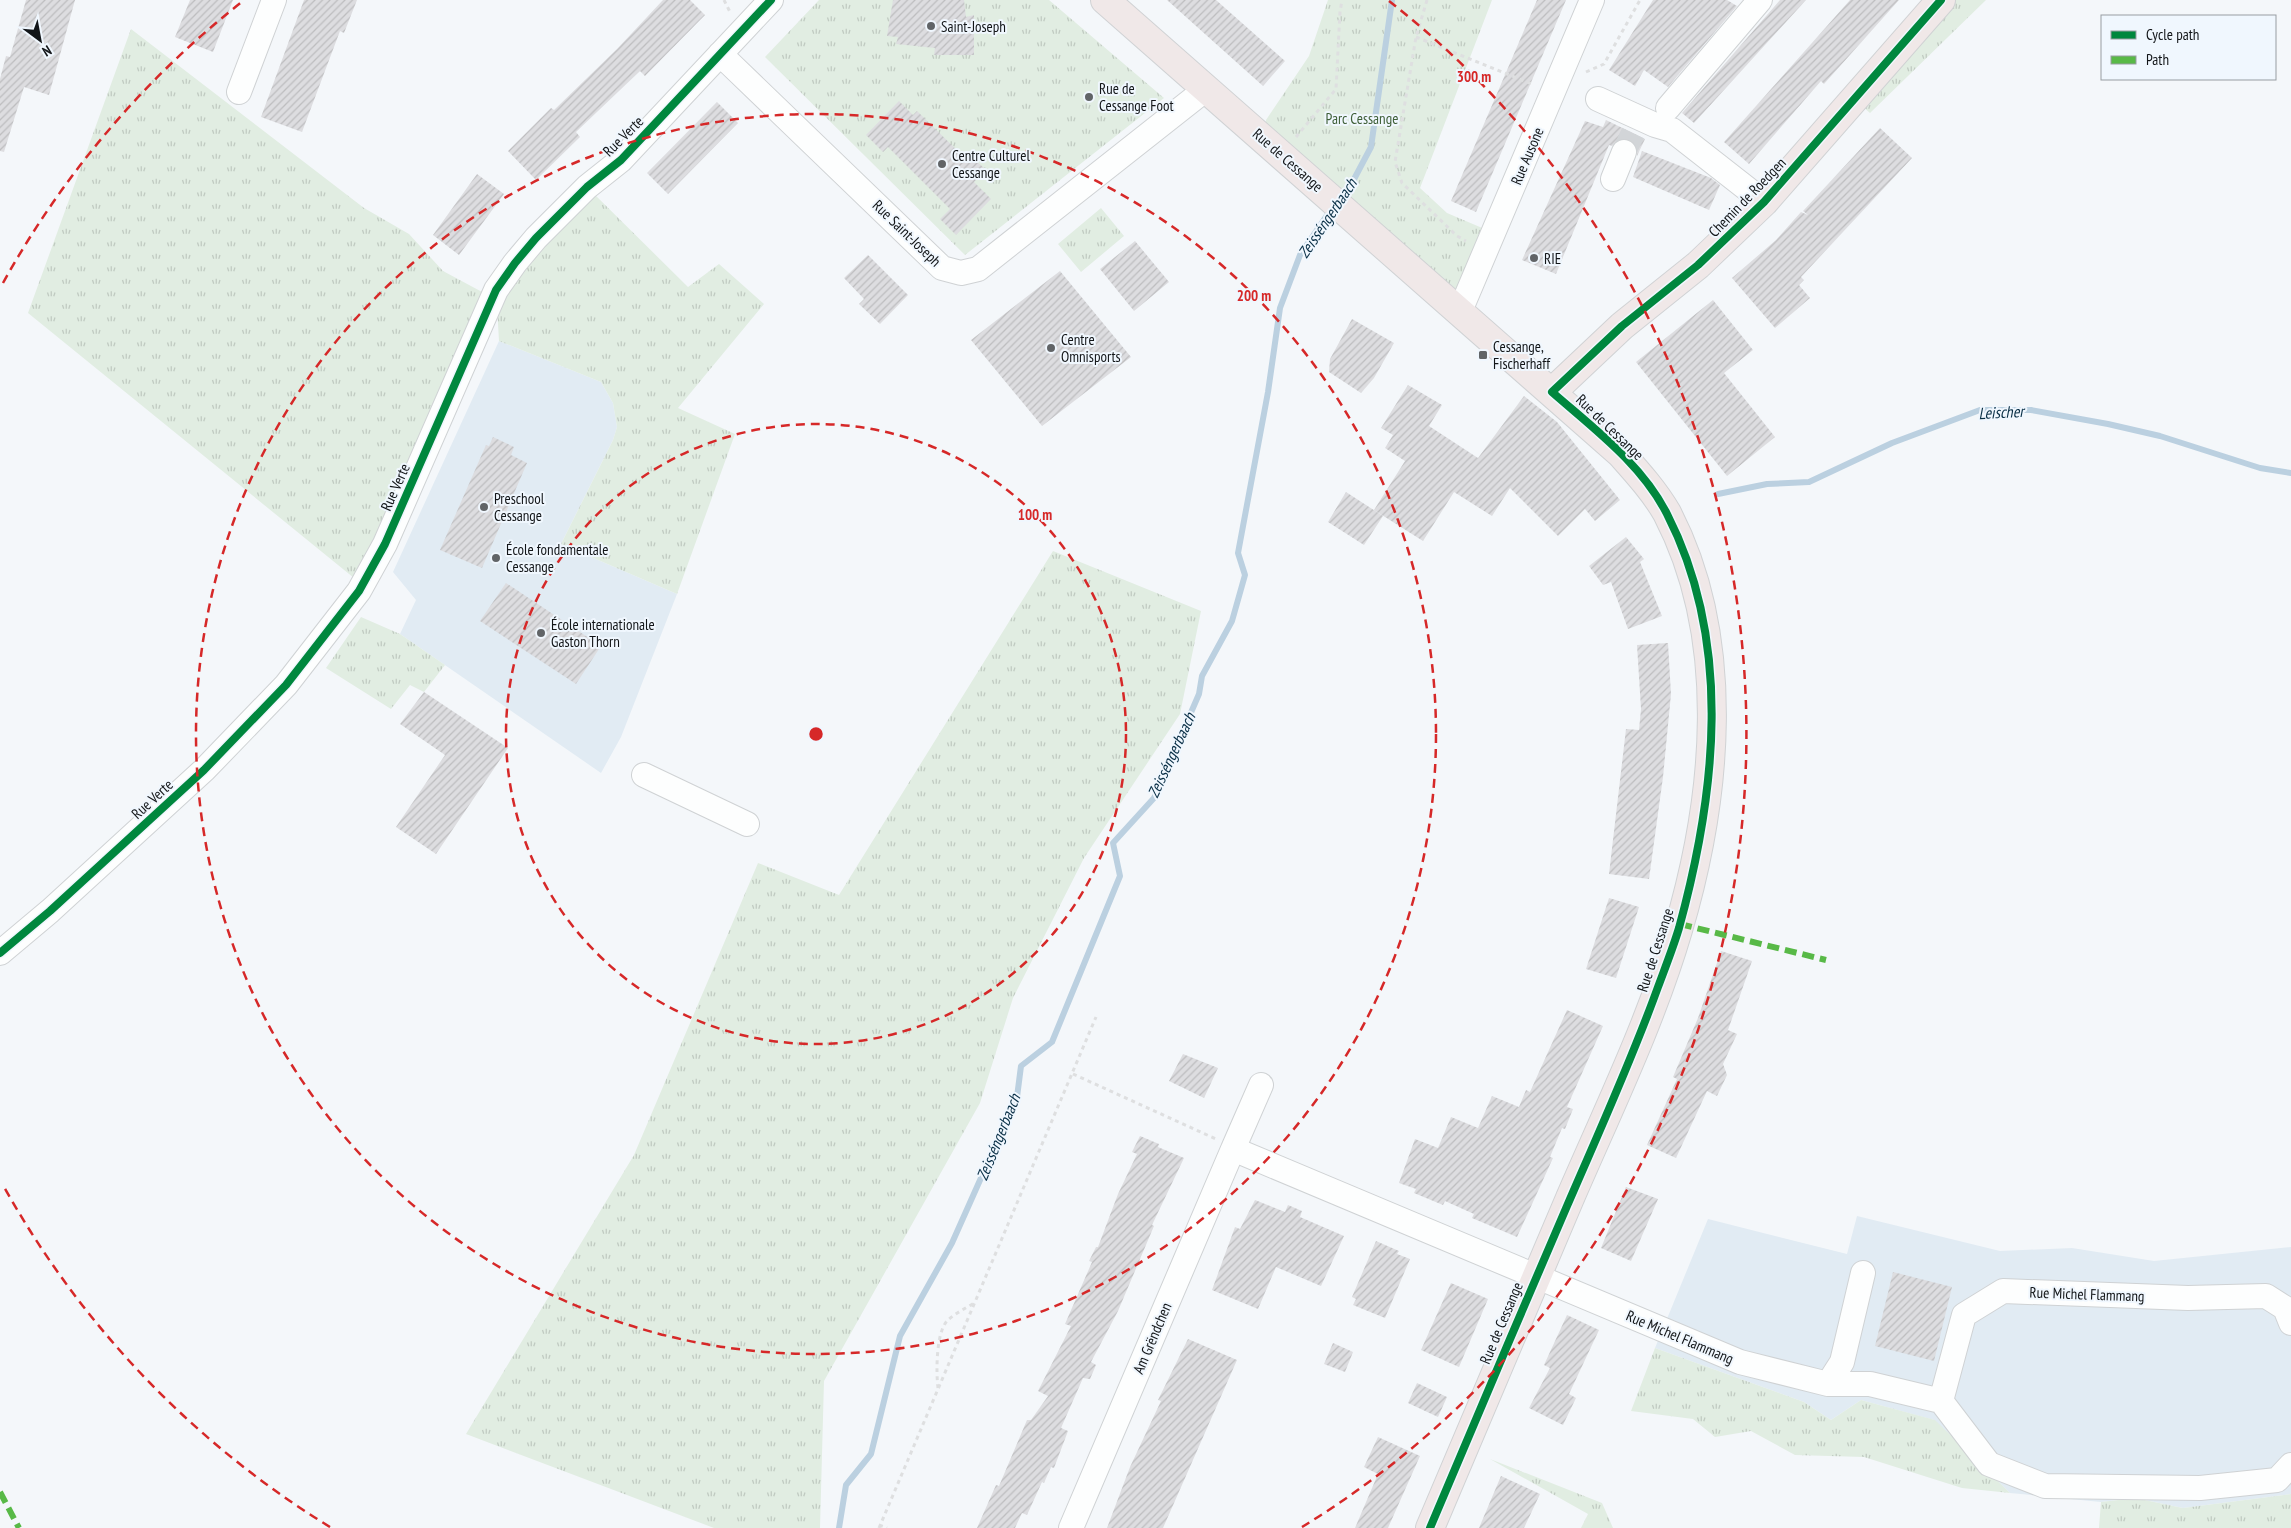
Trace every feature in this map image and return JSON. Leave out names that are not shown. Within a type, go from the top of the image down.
[{"type":"main road","name":"Rue de Cessange","points":[[1105,0],[1605,438],[1642,479],[1665,511],[1689,563],[1705,621],[1712,680],[1711,756],[1697,852],[1678,930],[1646,1020],[1430,1528]]},
{"type":"main road","name":"Chemin de Roedgen","points":[[1552,392],[1622,326],[1698,265],[1764,202],[1941,0]]},
{"type":"street","points":[[239,92],[274,0]]},
{"type":"street","name":"Rue Verte","points":[[0,953],[50,911],[204,770],[301,667],[360,591],[385,544],[496,290],[514,263],[587,186],[621,160],[771,0]]},
{"type":"street","name":"Rue Ausone","points":[[1460,311],[1592,0]]},
{"type":"street","points":[[1668,108],[1760,0]]},
{"type":"street","name":"Rue Saint-Joseph","points":[[720,54],[942,268],[961,273],[978,269],[1206,89]]},
{"type":"street","points":[[1598,99],[1632,135]]},
{"type":"street","points":[[1632,135],[1672,130],[1764,202]]},
{"type":"street","points":[[1613,178],[1632,135]]},
{"type":"street","points":[[644,775],[747,824]]},
{"type":"street","name":"Am Grëndchen","points":[[1071,1528],[1261,1085]]},
{"type":"street","points":[[1233,1149],[1536,1276]]},
{"type":"street","points":[[1828,1384],[1842,1362],[1863,1273]]},
{"type":"street","name":"Rue Michel Flammang","points":[[1536,1276],[1740,1362],[1828,1384],[1870,1384],[1941,1401],[1964,1315],[2003,1291],[2188,1298],[2266,1296],[2286,1308],[2291,1323]]},
{"type":"street","points":[[1941,1401],[1989,1464],[2045,1486],[2200,1488],[2277,1480],[2291,1465]]},
{"type":"path","points":[[724,0],[732,14]]},
{"type":"path","points":[[1298,135],[1336,89],[1342,0]]},
{"type":"path","points":[[1427,0],[1416,37],[1395,162],[1402,183],[1456,236],[1469,242]]},
{"type":"path","points":[[1580,72],[1585,72],[1604,64],[1640,0]]},
{"type":"path","points":[[1416,37],[1541,88]]},
{"type":"path","points":[[887,1528],[879,1526],[1096,1017]]},
{"type":"path","points":[[1073,1074],[1213,1137],[1233,1149]]},
{"type":"path","points":[[938,1389],[936,1376],[940,1338],[947,1321],[975,1302]]},
{"type":"shaded area","name":"École fondamentale Cessange","points":[[499,341],[601,382],[613,403],[617,427],[613,440],[561,544],[677,594],[621,737],[601,773],[400,634],[416,600],[393,572]]},
{"type":"shaded area","points":[[1857,1216],[2000,1251],[2072,1248],[2154,1261],[2291,1247],[2291,1494],[2183,1508],[2135,1498],[2101,1502],[2010,1493],[1934,1420],[1861,1400],[1831,1420],[1804,1402],[1655,1348],[1708,1219],[1847,1254]]},
{"type":"green space","points":[[819,0],[1049,0],[1164,98],[965,255],[765,57]]},
{"type":"green space","name":"Parc Cessange","points":[[1328,0],[1492,0],[1420,188],[1447,213],[1494,233],[1460,311],[1263,138],[1266,120],[1309,56]]},
{"type":"green space","points":[[1955,0],[1986,0],[1870,113],[1862,106]]},
{"type":"green space","points":[[131,29],[364,208],[409,234],[443,271],[484,293],[380,529],[354,578],[28,313]]},
{"type":"green space","points":[[587,187],[688,287],[719,264],[764,304],[678,408],[735,434],[677,594],[561,544],[613,440],[617,427],[613,403],[601,382],[499,341],[496,290]]},
{"type":"green space","points":[[1101,208],[1124,236],[1081,272],[1058,244]]},
{"type":"green space","points":[[1053,551],[1201,611],[1180,714],[1084,858],[1013,998],[980,1103],[824,1381],[820,1528],[714,1528],[466,1434],[634,1155],[758,863],[839,895]]},
{"type":"green space","points":[[361,617],[400,634],[445,665],[424,692],[410,685],[391,709],[326,668]]},
{"type":"green space","points":[[1655,1348],[1804,1402],[1831,1420],[1861,1400],[1935,1420],[2010,1493],[1962,1488],[1864,1457],[1795,1455],[1751,1431],[1715,1437],[1693,1419],[1631,1411]]},
{"type":"green space","points":[[1490,1459],[1602,1503],[1613,1528],[1581,1528],[1588,1514]]},
{"type":"green space","points":[[2291,1494],[2291,1528],[2099,1528],[2101,1502],[2135,1498],[2183,1508]]},
{"type":"building","points":[[26,0],[75,0],[49,95],[24,87],[4,152],[0,151],[0,79],[6,56],[10,57]]},
{"type":"building","points":[[190,0],[233,0],[213,52],[175,37]]},
{"type":"building","points":[[304,0],[357,0],[344,33],[340,31],[302,132],[261,117]]},
{"type":"building","points":[[663,0],[690,0],[705,15],[645,76],[640,71],[576,132],[580,137],[536,180],[508,151],[551,108],[554,110],[617,49]]},
{"type":"building","name":"Saint-Joseph","points":[[893,0],[964,0],[966,17],[974,15],[974,55],[934,55],[935,48],[896,44],[898,37],[887,36]]},
{"type":"building","points":[[1167,0],[1216,0],[1285,61],[1263,86]]},
{"type":"building","points":[[1537,0],[1566,0],[1476,212],[1451,201]]},
{"type":"building","points":[[1653,0],[1727,0],[1737,6],[1668,87],[1644,70],[1635,86],[1609,70]]},
{"type":"building","points":[[1780,0],[1806,0],[1694,123],[1682,113]]},
{"type":"building","points":[[1850,0],[1899,0],[1824,84],[1821,81],[1749,164],[1724,142]]},
{"type":"building","name":"Centre Culturel Cessange","points":[[899,101],[913,115],[917,111],[965,158],[969,154],[986,170],[974,182],[991,199],[956,235],[940,219],[950,209],[888,147],[883,152],[866,135]]},
{"type":"building","points":[[717,102],[738,123],[668,194],[647,173]]},
{"type":"building","points":[[1606,120],[1645,139],[1637,156],[1635,144],[1629,139],[1622,139],[1612,146],[1609,145],[1556,274],[1522,260],[1585,121],[1603,127]]},
{"type":"building","points":[[1880,128],[1912,158],[1801,277],[1804,280],[1799,285],[1810,298],[1775,328],[1732,278],[1776,240],[1801,212],[1808,215],[1803,211]]},
{"type":"building","points":[[1642,151],[1711,178],[1720,185],[1709,210],[1633,177]]},
{"type":"building","points":[[477,174],[504,194],[459,255],[433,235]]},
{"type":"building","points":[[1135,241],[1169,282],[1134,311],[1100,269]]},
{"type":"building","points":[[868,255],[908,295],[880,324],[859,304],[864,299],[844,278]]},
{"type":"building","name":"Centre Omnisports","points":[[1060,271],[1131,357],[1042,426],[971,340]]},
{"type":"building","points":[[1713,300],[1753,350],[1724,373],[1775,437],[1727,476],[1636,362]]},
{"type":"building","points":[[1352,319],[1394,343],[1374,378],[1361,393],[1329,372],[1330,359]]},
{"type":"building","points":[[1408,385],[1442,405],[1429,426],[1478,458],[1524,396],[1557,422],[1620,500],[1595,521],[1585,509],[1558,536],[1510,488],[1492,516],[1454,492],[1423,541],[1374,510],[1405,461],[1385,448],[1393,435],[1381,428]]},
{"type":"building","name":"Preschool Cessange","points":[[493,437],[514,447],[511,455],[527,463],[482,568],[440,550],[486,445],[489,446]]},
{"type":"building","points":[[1346,492],[1383,516],[1364,545],[1328,522]]},
{"type":"building","points":[[1626,537],[1644,559],[1640,562],[1662,616],[1628,629],[1611,582],[1603,585],[1589,566]]},
{"type":"building","name":"École internationale Gaston Thorn","points":[[506,583],[601,646],[576,684],[480,621]]},
{"type":"building","points":[[1668,643],[1671,694],[1663,777],[1649,879],[1609,874],[1626,729],[1639,730],[1641,709],[1637,645]]},
{"type":"building","points":[[424,692],[508,748],[436,854],[396,827],[445,755],[400,724]]},
{"type":"building","points":[[1609,898],[1639,907],[1616,978],[1586,969]]},
{"type":"building","points":[[1721,951],[1752,961],[1728,1030],[1737,1034],[1723,1064],[1727,1075],[1717,1096],[1707,1091],[1676,1158],[1647,1145],[1677,1079],[1673,1077],[1698,1018]]},
{"type":"building","points":[[1567,1010],[1603,1026],[1567,1107],[1573,1109],[1565,1129],[1562,1128],[1550,1157],[1553,1158],[1517,1237],[1472,1218],[1474,1214],[1445,1201],[1443,1205],[1414,1193],[1416,1189],[1399,1183],[1415,1139],[1438,1148],[1451,1117],[1478,1128],[1492,1096],[1519,1107],[1526,1090],[1530,1092]]},
{"type":"building","points":[[1183,1054],[1218,1068],[1204,1098],[1169,1081]]},
{"type":"building","points":[[1140,1136],[1159,1144],[1158,1147],[1184,1158],[1152,1225],[1154,1226],[1118,1311],[1091,1362],[1096,1365],[1090,1379],[1083,1378],[1061,1428],[1068,1431],[1054,1468],[1051,1467],[1027,1515],[1022,1513],[1015,1528],[977,1528],[996,1485],[999,1486],[1027,1420],[1031,1420],[1048,1396],[1038,1391],[1071,1326],[1065,1324],[1092,1262],[1089,1261],[1096,1247],[1098,1247],[1118,1194],[1137,1154],[1132,1152]]},
{"type":"building","points":[[1626,1187],[1658,1199],[1631,1261],[1601,1248]]},
{"type":"building","points":[[1255,1200],[1285,1212],[1288,1205],[1302,1211],[1300,1217],[1344,1236],[1321,1286],[1276,1267],[1258,1309],[1212,1290],[1235,1227],[1240,1229]]},
{"type":"building","points":[[1376,1241],[1399,1251],[1397,1254],[1410,1259],[1385,1318],[1353,1305],[1356,1299],[1352,1297]]},
{"type":"building","points":[[1893,1272],[1952,1287],[1934,1361],[1875,1346]]},
{"type":"building","points":[[1451,1283],[1488,1299],[1459,1367],[1421,1350]]},
{"type":"building","points":[[1567,1315],[1599,1330],[1569,1394],[1576,1398],[1563,1425],[1529,1408],[1550,1368],[1544,1365]]},
{"type":"building","points":[[1188,1339],[1237,1360],[1163,1528],[1107,1528],[1130,1467],[1161,1401],[1158,1400]]},
{"type":"building","points":[[1333,1343],[1353,1352],[1345,1372],[1324,1364]]},
{"type":"building","points":[[1417,1383],[1447,1397],[1438,1417],[1408,1403]]},
{"type":"building","points":[[1378,1437],[1420,1456],[1388,1528],[1355,1528],[1378,1474],[1364,1467]]},
{"type":"building","points":[[1501,1476],[1540,1494],[1524,1528],[1479,1528]]},
{"type":"waterway","name":"Zeisséngerbaach","points":[[1340,198],[1352,183],[1371,147],[1392,0]]},
{"type":"waterway","name":"Zeisséngerbaach","points":[[839,1528],[846,1485],[871,1454],[900,1336],[952,1243],[1017,1097],[1021,1066],[1052,1042],[1120,876],[1113,843],[1154,798],[1199,694],[1202,676],[1232,621],[1245,575],[1238,553],[1268,392],[1280,308],[1300,255],[1332,208]]},
{"type":"waterway","name":"Leischer","points":[[1718,494],[1767,484],[1809,482],[1892,443],[1980,410],[2031,410],[2108,424],[2160,436],[2260,468],[2291,473]]},
{"type":"tunnel","points":[[1624,152],[1633,133]]},
{"type":"marked path","points":[[1680,924],[1826,960]]},
{"type":"marked path","points":[[0,1492],[19,1528]]},
{"type":"cycle path","points":[[0,953],[50,911],[204,770],[286,685],[359,591],[385,544],[496,290],[515,263],[536,238],[587,187],[621,160],[771,0]]},
{"type":"cycle path","points":[[1430,1528],[1648,1015],[1679,928],[1692,877],[1709,772],[1712,719],[1710,666],[1702,614],[1688,563],[1667,514],[1657,496],[1644,479],[1616,448],[1552,392],[1622,326],[1698,265],[1764,202],[1941,0]]},
{"type":"place","name":"Saint-Joseph","points":[[931,26]]},
{"type":"place","name":"Rue de Cessange Foot","points":[[1089,97]]},
{"type":"place","name":"Centre Culturel Cessange","points":[[942,164]]},
{"type":"place","name":"RIE","points":[[1534,258]]},
{"type":"place","name":"Centre Omnisports","points":[[1051,348]]},
{"type":"place","name":"Cessange, Fischerhaff","points":[[1483,355]]},
{"type":"place","name":"Preschool Cessange","points":[[484,507]]},
{"type":"place","name":"École fondamentale Cessange","points":[[496,558]]},
{"type":"place","name":"École internationale Gaston Thorn","points":[[541,633]]}]
